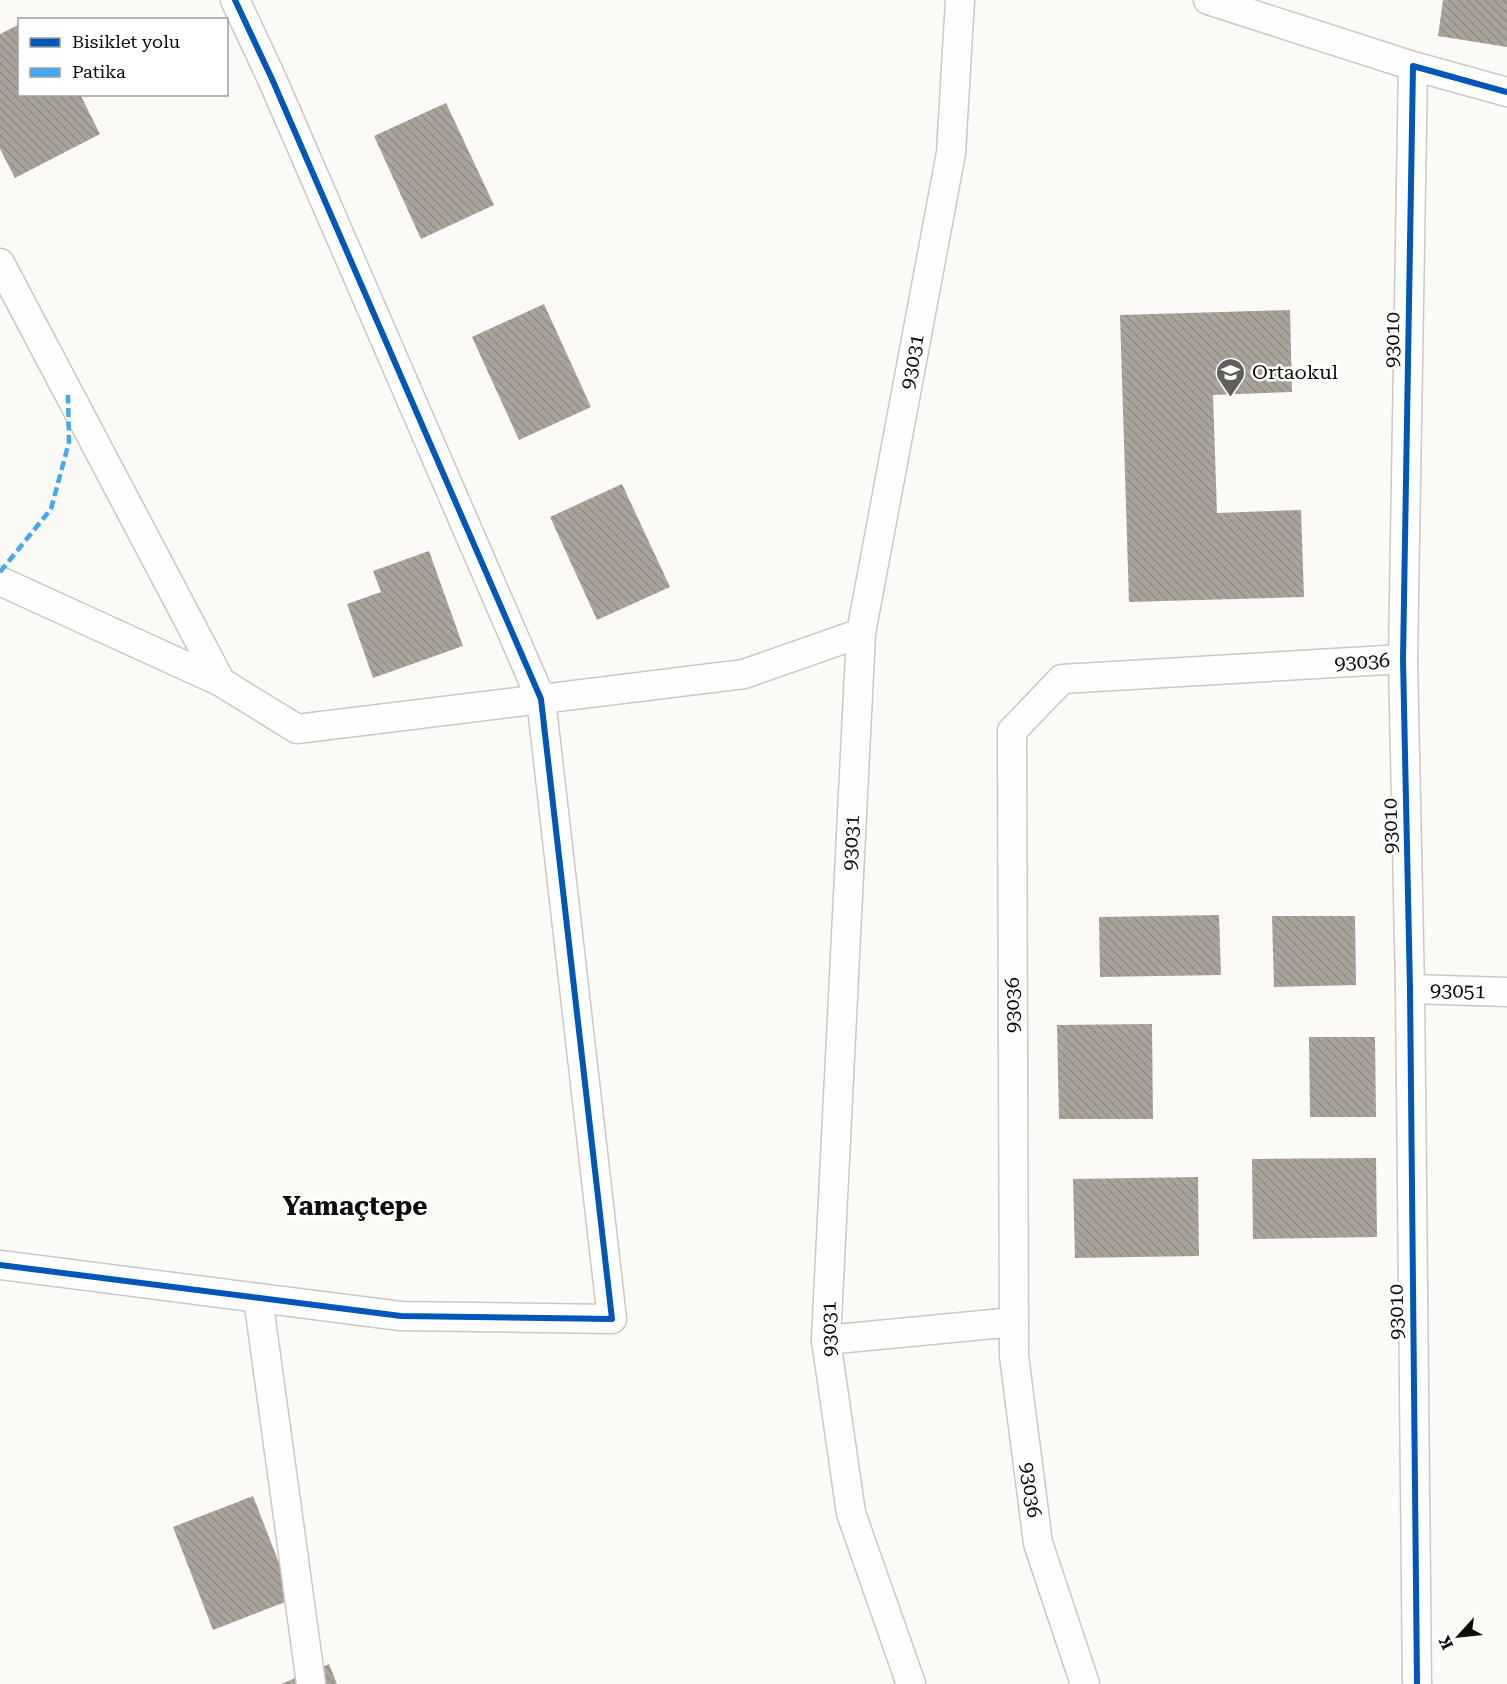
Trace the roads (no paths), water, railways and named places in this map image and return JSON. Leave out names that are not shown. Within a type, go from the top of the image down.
[{"type":"street","points":[[0,1265],[401,1316],[612,1319],[541,699],[272,79],[235,0]]},
{"type":"street","name":"93031","points":[[911,1684],[851,1513],[826,1340],[861,633],[951,153],[960,0]]},
{"type":"street","points":[[1208,0],[1413,66],[1507,92]]},
{"type":"street","name":"93010","points":[[1413,66],[1403,660],[1410,989],[1417,1684]]},
{"type":"street","points":[[0,263],[221,682]]},
{"type":"street","points":[[0,581],[221,682],[297,729],[744,674],[861,633]]},
{"type":"street","name":"93036","points":[[1085,1684],[1038,1543],[1014,1356],[1011,731],[1062,679],[1403,660]]},
{"type":"street","name":"93051","points":[[1410,989],[1507,992]]},
{"type":"street","points":[[258,1298],[311,1684]]},
{"type":"street","points":[[826,1340],[1014,1322]]},
{"type":"place","name":"Ortaokul","points":[[1231,398]]},
{"type":"district","name":"Yamaçtepe","points":[[355,1206]]}]
